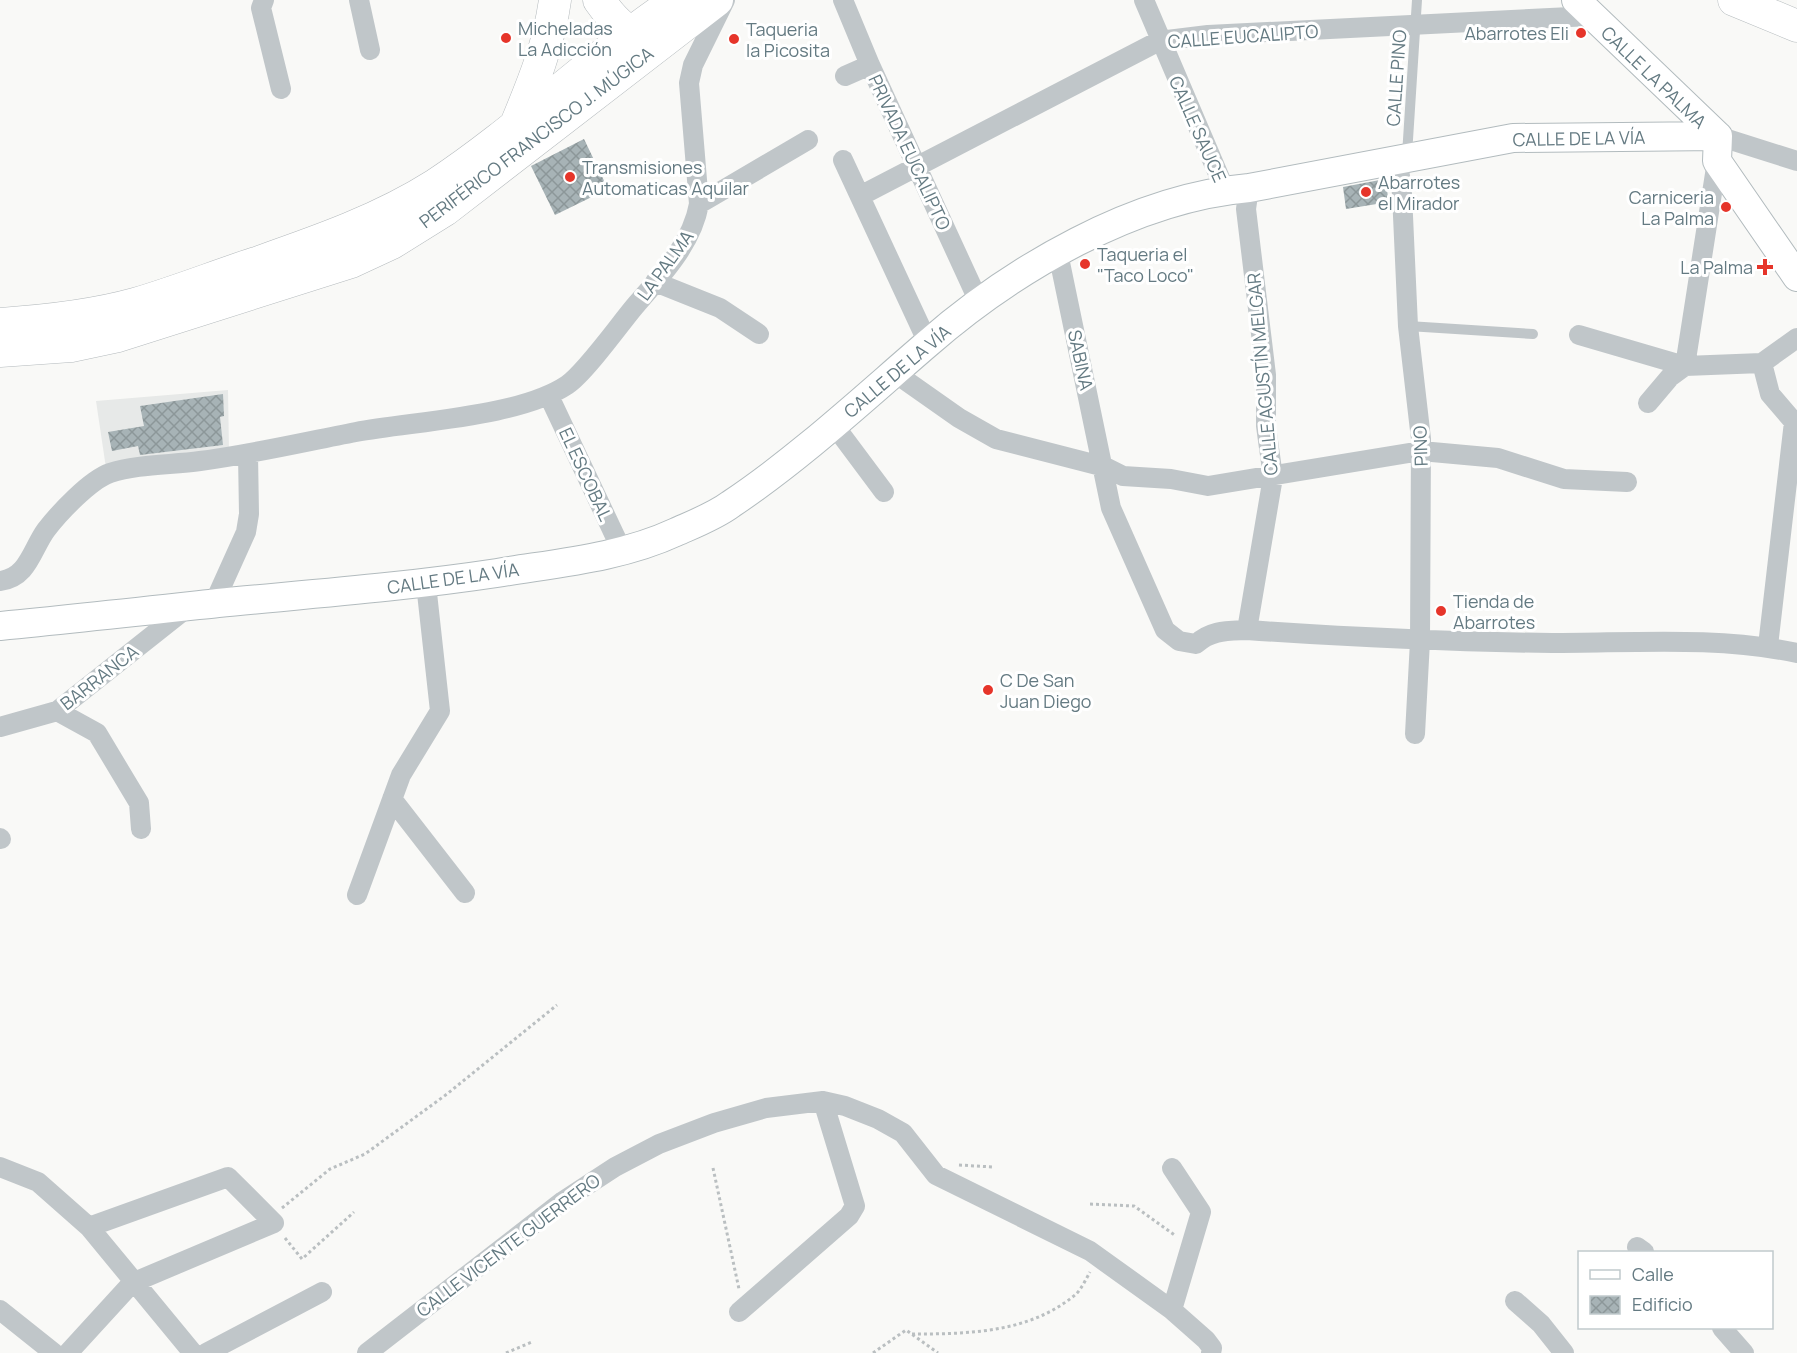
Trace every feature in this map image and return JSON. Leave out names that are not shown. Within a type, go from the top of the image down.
[{"type":"main road","points":[[516,125],[542,62],[551,31],[555,0]]},
{"type":"main road","points":[[599,0],[613,18],[647,30]]},
{"type":"main road","name":"PERIFÉRICO FRANCISCO J. MÚGICA","points":[[0,351],[71,346],[118,336],[351,262],[392,243],[445,210],[647,30],[677,0]]},
{"type":"main road","name":"PERIFÉRICO FRANCISCO J. MÚGICA","points":[[0,324],[91,313],[134,304],[347,229],[434,185],[647,30],[717,0]]},
{"type":"main road","points":[[1734,0],[1797,26]]},
{"type":"street","points":[[264,0],[261,8],[281,89]]},
{"type":"street","points":[[359,0],[370,50]]},
{"type":"street","name":"LA PALMA","points":[[0,581],[17,575],[28,565],[46,530],[73,501],[109,473],[248,454],[356,432],[518,406],[549,396],[570,383],[656,282],[687,240],[696,221],[699,204],[689,83],[693,65],[726,0]]},
{"type":"street","name":"PRIVADA EUCALIPTO","points":[[843,0],[870,65],[979,302]]},
{"type":"street","name":"CALLE SAUCE","points":[[1144,0],[1159,42],[1237,189]]},
{"type":"street","name":"CALLE EUCALIPTO","points":[[860,196],[1159,42],[1208,35],[1417,26],[1583,8]]},
{"type":"street","name":"CALLE LA PALMA","points":[[1583,8],[1717,149],[1797,277]]},
{"type":"street","points":[[845,76],[870,65]]},
{"type":"street","name":"CALLE DE LA VÍA","points":[[0,626],[426,584],[623,552],[672,534],[729,506],[834,425],[928,342],[979,302],[1058,253],[1112,225],[1176,202],[1513,138],[1717,149],[1797,161]]},
{"type":"street","points":[[699,204],[808,140]]},
{"type":"street","points":[[1648,403],[1670,377],[1685,366],[1717,149]]},
{"type":"street","points":[[843,160],[928,342]]},
{"type":"street","name":"PINO","points":[[1400,160],[1408,326],[1421,451],[1420,641],[1415,734]]},
{"type":"street","name":"CALLE AGUSTÍN MELGAR","points":[[1237,189],[1246,209],[1266,375],[1266,426],[1273,477],[1246,630]]},
{"type":"street","name":"SABINA","points":[[1058,253],[1105,467],[1111,508],[1165,630],[1171,638],[1196,644],[1205,636],[1219,631],[1246,630]]},
{"type":"street","points":[[656,282],[720,308],[759,334]]},
{"type":"street","points":[[1579,335],[1685,366],[1762,363],[1797,338]]},
{"type":"street","points":[[1762,363],[1770,394],[1794,422],[1768,646]]},
{"type":"street","points":[[895,373],[959,418],[996,439],[1105,467],[1123,476],[1171,479],[1208,486],[1421,451],[1498,458],[1564,479],[1628,482]]},
{"type":"street","name":"EL ESCOBAL","points":[[549,396],[623,552]]},
{"type":"street","points":[[834,425],[884,492]]},
{"type":"street","points":[[201,605],[246,532],[249,514],[248,454]]},
{"type":"street","points":[[357,895],[401,775],[440,711],[426,584]]},
{"type":"street","name":"BARRANCA","points":[[0,727],[57,711],[201,605]]},
{"type":"street","points":[[1246,630],[1420,641],[1689,643],[1768,646],[1797,653]]},
{"type":"street","points":[[57,711],[98,733],[140,802],[141,829]]},
{"type":"street","points":[[392,799],[465,893]]},
{"type":"street","points":[[743,1310],[849,1216],[855,1206],[823,1101]]},
{"type":"street","name":"CALLE VICENTE GUERRERO","points":[[368,1353],[563,1201],[615,1167],[659,1144],[714,1123],[766,1108],[823,1101],[845,1106],[903,1133],[936,1175],[1099,1258],[1172,1310],[1206,1340],[1212,1348],[1211,1353]]},
{"type":"street","points":[[0,1167],[38,1182],[88,1227],[132,1283],[193,1353]]},
{"type":"street","points":[[1172,1168],[1201,1212],[1172,1310]]},
{"type":"street","points":[[68,1353],[132,1283],[271,1221],[228,1177],[88,1227]]},
{"type":"street","points":[[206,1353],[322,1292]]},
{"type":"street","points":[[1515,1301],[1541,1324],[1564,1353]]},
{"type":"street","points":[[0,1310],[54,1353]]},
{"type":"street","points":[[1723,1329],[1744,1353]]},
{"type":"lane","name":"CALLE PINO","points":[[1400,160],[1417,26],[1417,0]]},
{"type":"lane","points":[[1408,326],[1533,334]]},
{"type":"path","points":[[354,1212],[302,1259],[271,1221],[330,1169],[365,1154],[447,1094],[557,1005]]},
{"type":"path","points":[[713,1168],[743,1310]]},
{"type":"path","points":[[1090,1204],[1134,1206],[1190,1245]]},
{"type":"path","points":[[912,1334],[992,1331],[1041,1317],[1077,1294],[1099,1258]]},
{"type":"path","points":[[873,1353],[906,1330],[938,1353]]},
{"type":"path","points":[[506,1353],[532,1342]]},
{"type":"shaded area","points":[[228,390],[229,451],[106,468],[96,401]]},
{"type":"building","name":"Transmisiones Automaticas Aquilar","points":[[584,139],[608,189],[555,215],[531,166]]},
{"type":"building","name":"Abarrotes el Mirador","points":[[1385,179],[1389,202],[1346,209],[1343,187]]},
{"type":"building","points":[[223,394],[224,416],[220,417],[223,445],[140,455],[138,446],[112,451],[108,432],[144,426],[140,406]]},
{"type":"place","name":"Abarrotes Eli","points":[[1581,33]]},
{"type":"place","name":"Micheladas La Adicción","points":[[506,38]]},
{"type":"place","name":"Taqueria la Picosita","points":[[734,39]]},
{"type":"place","name":"Transmisiones Automaticas Aquilar","points":[[570,177]]},
{"type":"place","name":"Abarrotes el Mirador","points":[[1366,192]]},
{"type":"place","name":"Carniceria La Palma","points":[[1726,207]]},
{"type":"place","name":"Taqueria el \"Taco Loco\"","points":[[1085,264]]},
{"type":"place","name":"La Palma","points":[[1765,267]]},
{"type":"place","name":"Tienda de Abarrotes","points":[[1441,611]]},
{"type":"place","name":"C De San Juan Diego","points":[[988,690]]}]
